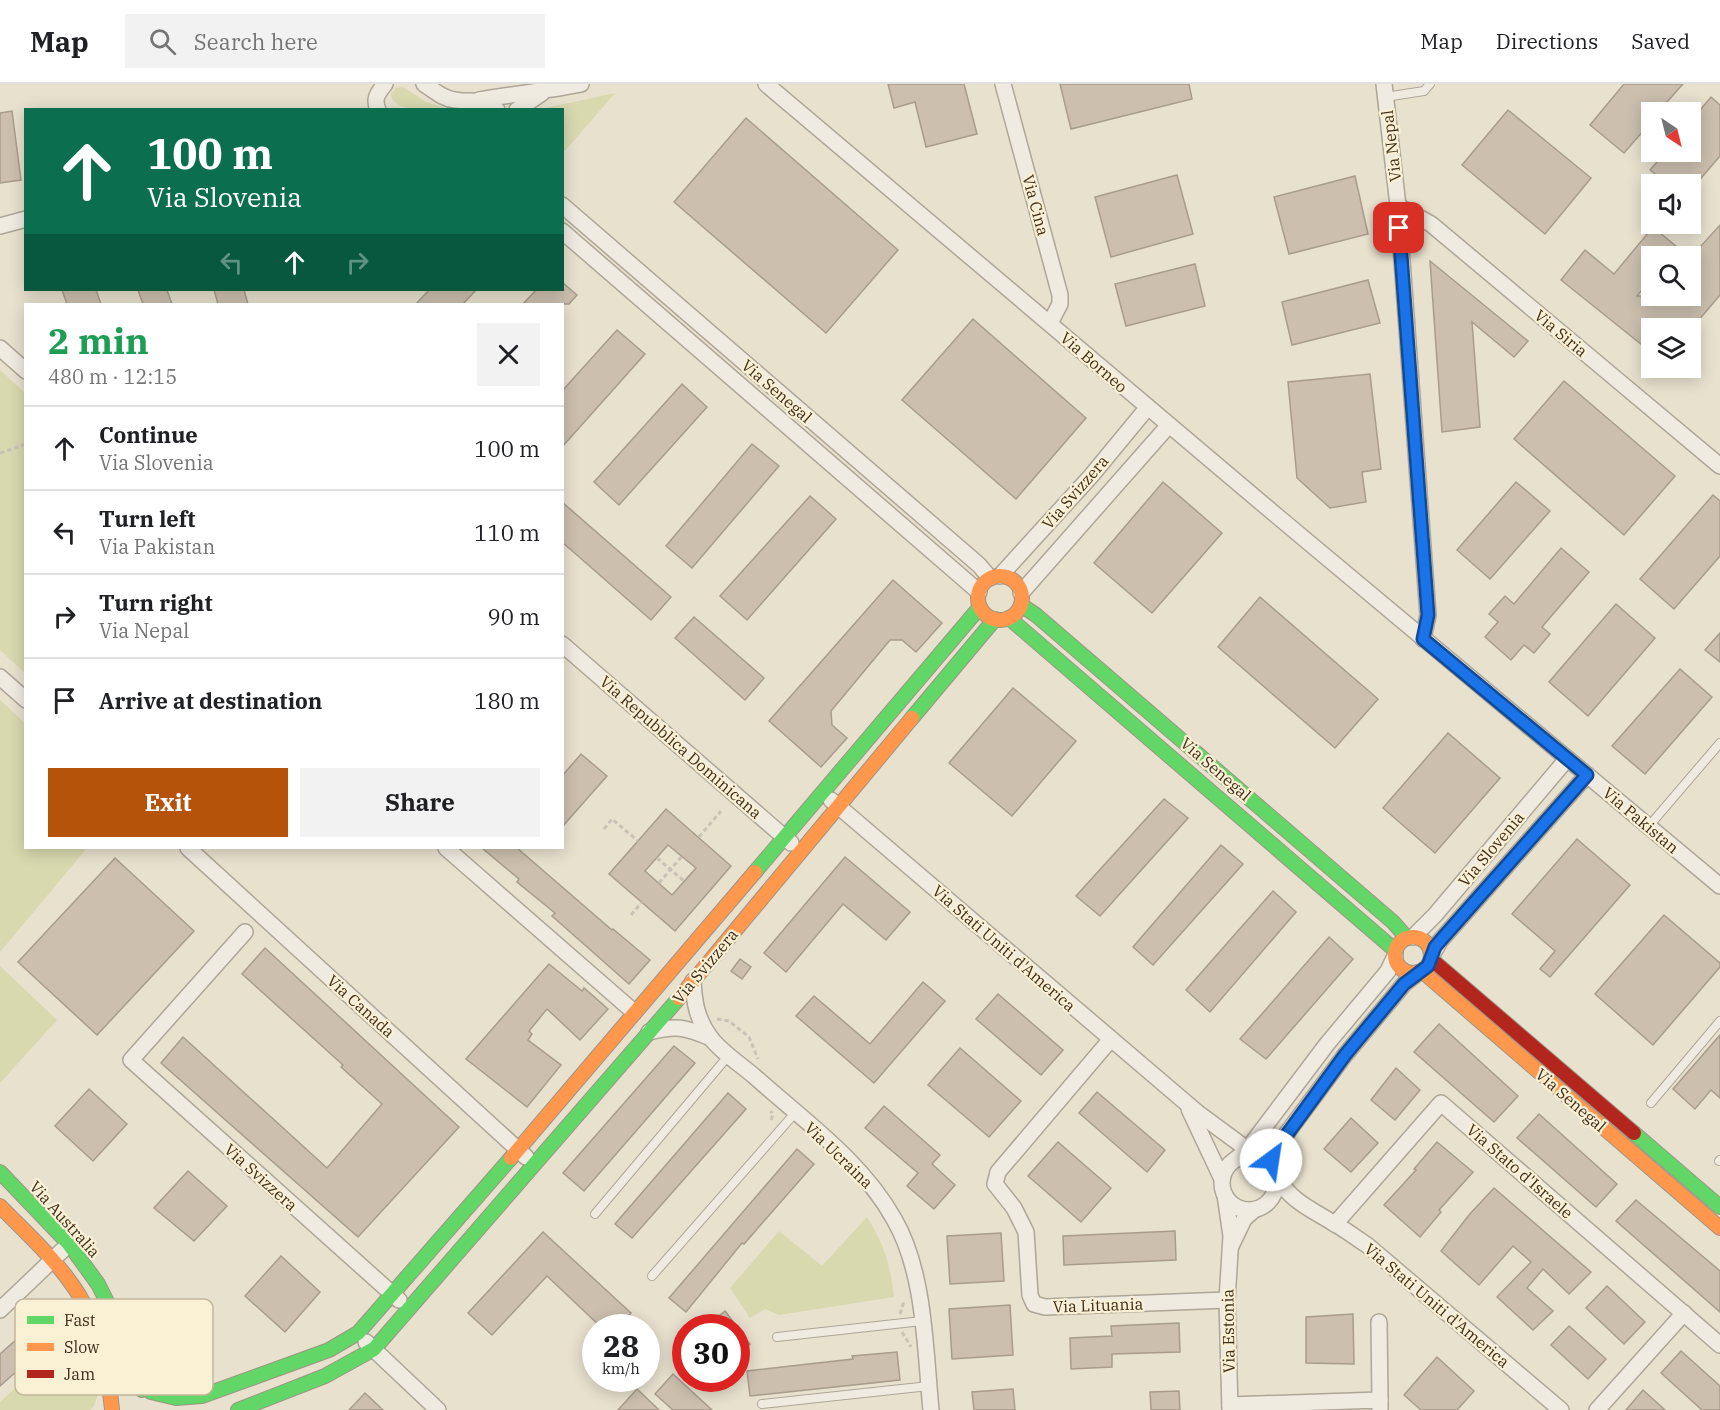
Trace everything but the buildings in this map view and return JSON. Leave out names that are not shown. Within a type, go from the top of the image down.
[{"type":"main road","points":[[995,577],[1014,581],[1021,599],[1014,615],[1002,618],[984,613],[979,599],[981,586],[995,577]]},
{"type":"main road","name":"Via Svizzera","points":[[213,1392],[329,1350],[358,1333],[518,1150],[871,735],[920,677],[979,599]]},
{"type":"main road","name":"Via Senegal","points":[[1021,599],[1036,615],[1410,937]]},
{"type":"main road","name":"Via Svizzera","points":[[238,1410],[331,1373],[357,1361],[374,1349],[693,981],[936,690],[1002,618]]},
{"type":"main road","name":"Via Senegal","points":[[1002,618],[1395,953]]},
{"type":"main road","points":[[1410,937],[1424,940],[1431,949],[1432,957],[1428,966],[1420,972],[1407,973],[1396,961],[1395,953],[1400,943],[1410,937]]},
{"type":"main road","name":"Via Senegal","points":[[1432,957],[1720,1207]]},
{"type":"main road","name":"Via Senegal","points":[[1420,972],[1720,1228]]},
{"type":"main road","name":"Via Australia","points":[[0,1172],[69,1244],[106,1299]]},
{"type":"main road","points":[[0,1206],[52,1261],[80,1299]]},
{"type":"main road","points":[[112,1409],[123,1395]]},
{"type":"main road","name":"Via Australia","points":[[153,1395],[158,1398],[165,1410]]},
{"type":"main road","name":"Via Svizzera","points":[[158,1395],[171,1400],[205,1395]]},
{"type":"street","points":[[424,84],[447,98],[457,101],[544,92],[581,84]]},
{"type":"street","name":"Via Borneo","points":[[766,84],[1423,639]]},
{"type":"street","name":"Via Cina","points":[[1003,84],[1060,295],[1060,304],[1050,323]]},
{"type":"street","name":"Via Nepal","points":[[1385,90],[1398,206],[1428,615],[1423,639]]},
{"type":"street","points":[[521,108],[544,92]]},
{"type":"street","points":[[479,100],[495,108]]},
{"type":"street","name":"Via Siria","points":[[1398,206],[1431,224],[1720,466]]},
{"type":"street","name":"Via Senegal","points":[[564,207],[979,566],[995,577]]},
{"type":"street","points":[[0,226],[24,220]]},
{"type":"street","name":"Via Senegal","points":[[564,233],[979,599]]},
{"type":"street","points":[[0,348],[24,369]]},
{"type":"street","name":"Via Svizzera","points":[[995,577],[1091,476],[1148,407]]},
{"type":"street","name":"Via Svizzera","points":[[1021,599],[1169,425]]},
{"type":"street","name":"Via Pakistan","points":[[1423,639],[1720,886]]},
{"type":"street","name":"Via Repubblica Dominicana","points":[[564,646],[800,851]]},
{"type":"street","points":[[0,677],[24,698]]},
{"type":"street","name":"Via Slovenia","points":[[1410,937],[1435,915],[1567,759]]},
{"type":"street","name":"Via Slovenia","points":[[1432,957],[1435,947],[1445,935],[1587,775]]},
{"type":"street","name":"Via Stati Uniti d'America","points":[[822,792],[1187,1104],[1254,1156],[1282,1187],[1307,1209],[1367,1245],[1561,1410]]},
{"type":"street","name":"Via Canada","points":[[189,849],[535,1164]]},
{"type":"street","points":[[447,849],[634,1012]]},
{"type":"street","name":"Via Svizzera","points":[[245,932],[131,1060],[408,1308]]},
{"type":"street","points":[[1254,1156],[1327,1044],[1388,970],[1395,953]]},
{"type":"street","points":[[1254,1156],[1276,1182],[1275,1192],[1270,1200],[1258,1208],[1237,1207],[1225,1196],[1222,1179],[1225,1171],[1254,1156],[1274,1152],[1345,1055],[1404,984],[1420,972]]},
{"type":"street","name":"Via Ucraina","points":[[693,981],[697,1013],[711,1038],[839,1150],[874,1188],[894,1217],[905,1239],[914,1268],[931,1410]]},
{"type":"street","name":"Via Ucraina","points":[[649,1032],[669,1026],[688,1029],[711,1038]]},
{"type":"street","name":"Via Lituania","points":[[1111,1039],[998,1172],[996,1178],[995,1184],[1014,1208],[1026,1232],[1030,1295],[1034,1304],[1045,1307],[1227,1300]]},
{"type":"street","name":"Via Stato d'Israele","points":[[1335,1224],[1441,1103],[1720,1345]]},
{"type":"street","name":"Via Stati Uniti d'America","points":[[1187,1104],[1222,1179]]},
{"type":"street","name":"Via Estonia","points":[[1225,1196],[1231,1236],[1227,1300],[1230,1407]]},
{"type":"street","name":"Via Stati Uniti d'America","points":[[1258,1208],[1281,1204],[1307,1209]]},
{"type":"street","name":"Via Estonia","points":[[1229,1251],[1244,1219],[1258,1208]]},
{"type":"street","points":[[0,1310],[69,1244]]},
{"type":"street","points":[[1597,1410],[1684,1313]]},
{"type":"street","points":[[1230,1407],[1380,1405],[1379,1322]]},
{"type":"street","points":[[358,1333],[429,1407]]},
{"type":"lane","points":[[1385,90],[1424,91],[1430,84]]},
{"type":"lane","points":[[920,677],[936,690]]},
{"type":"lane","points":[[871,735],[887,748]]},
{"type":"lane","points":[[1649,826],[1720,743]]},
{"type":"lane","points":[[1651,1102],[1720,1021]]},
{"type":"lane","points":[[595,1214],[729,1055]]},
{"type":"lane","points":[[652,1276],[795,1113]]},
{"type":"lane","points":[[777,1337],[922,1321]]},
{"type":"lane","points":[[762,1404],[929,1386]]},
{"type":"path","points":[[0,453],[24,445]]},
{"type":"path","points":[[699,837],[721,812]]},
{"type":"path","points":[[604,829],[612,819],[638,841]]},
{"type":"path","points":[[659,883],[682,856]]},
{"type":"path","points":[[657,858],[684,881]]},
{"type":"path","points":[[631,915],[642,902]]},
{"type":"path","points":[[713,1018],[729,1021],[749,1037],[754,1053],[760,1062]]},
{"type":"path","points":[[905,1298],[900,1308],[901,1323],[905,1339],[913,1351]]},
{"type":"green space","points":[[403,87],[426,102],[446,108],[406,108],[393,100],[391,94],[396,88]]},
{"type":"green space","points":[[615,93],[564,152],[564,108],[546,108]]},
{"type":"green space","points":[[0,370],[24,392],[24,672],[0,650]]},
{"type":"green space","points":[[0,700],[24,722],[24,849],[86,849],[0,952]]},
{"type":"green space","points":[[0,966],[57,1020],[0,1083]]},
{"type":"green space","points":[[867,1217],[886,1256],[894,1297],[779,1315],[765,1309],[750,1318],[750,1314],[747,1314],[730,1288],[779,1231],[822,1266]]},
{"type":"green space","points":[[15,1388],[15,1395],[98,1395],[90,1410],[0,1410],[0,1402]]},
{"type":"traffic: fast","points":[[1021,605],[1036,615],[1393,922],[1407,938]]},
{"type":"traffic: fast","points":[[755,872],[980,607]]},
{"type":"traffic: fast","points":[[1009,618],[1396,951]]},
{"type":"traffic: fast","points":[[912,718],[995,619]]},
{"type":"traffic: fast","points":[[238,1410],[325,1376],[374,1349],[679,998]]},
{"type":"traffic: fast","points":[[1634,1133],[1720,1207]]},
{"type":"traffic: fast","points":[[213,1392],[329,1350],[358,1333],[511,1158]]},
{"type":"traffic: fast","points":[[0,1172],[69,1244],[98,1284],[106,1299]]},
{"type":"traffic: fast","points":[[164,1395],[176,1398],[205,1395]]},
{"type":"traffic: slow","points":[[1000,576],[1015,583],[1022,598],[1015,613],[1000,620],[985,613],[978,598],[985,583],[1000,576]]},
{"type":"traffic: slow","points":[[679,998],[912,718]]},
{"type":"traffic: slow","points":[[511,1158],[755,872]]},
{"type":"traffic: slow","points":[[1413,937],[1426,942],[1431,955],[1426,968],[1413,973],[1400,968],[1395,955],[1400,942],[1413,937]]},
{"type":"traffic: slow","points":[[1422,971],[1720,1228]]},
{"type":"traffic: slow","points":[[0,1206],[52,1259],[81,1299]]},
{"type":"traffic: slow","points":[[110,1395],[112,1409]]},
{"type":"traffic: jam","points":[[1431,959],[1634,1133]]},
{"type":"route","points":[[1271,1160],[1274,1152],[1345,1055],[1404,984],[1425,969],[1440,941],[1587,775],[1423,639],[1428,624],[1428,615],[1399,228]]}]
